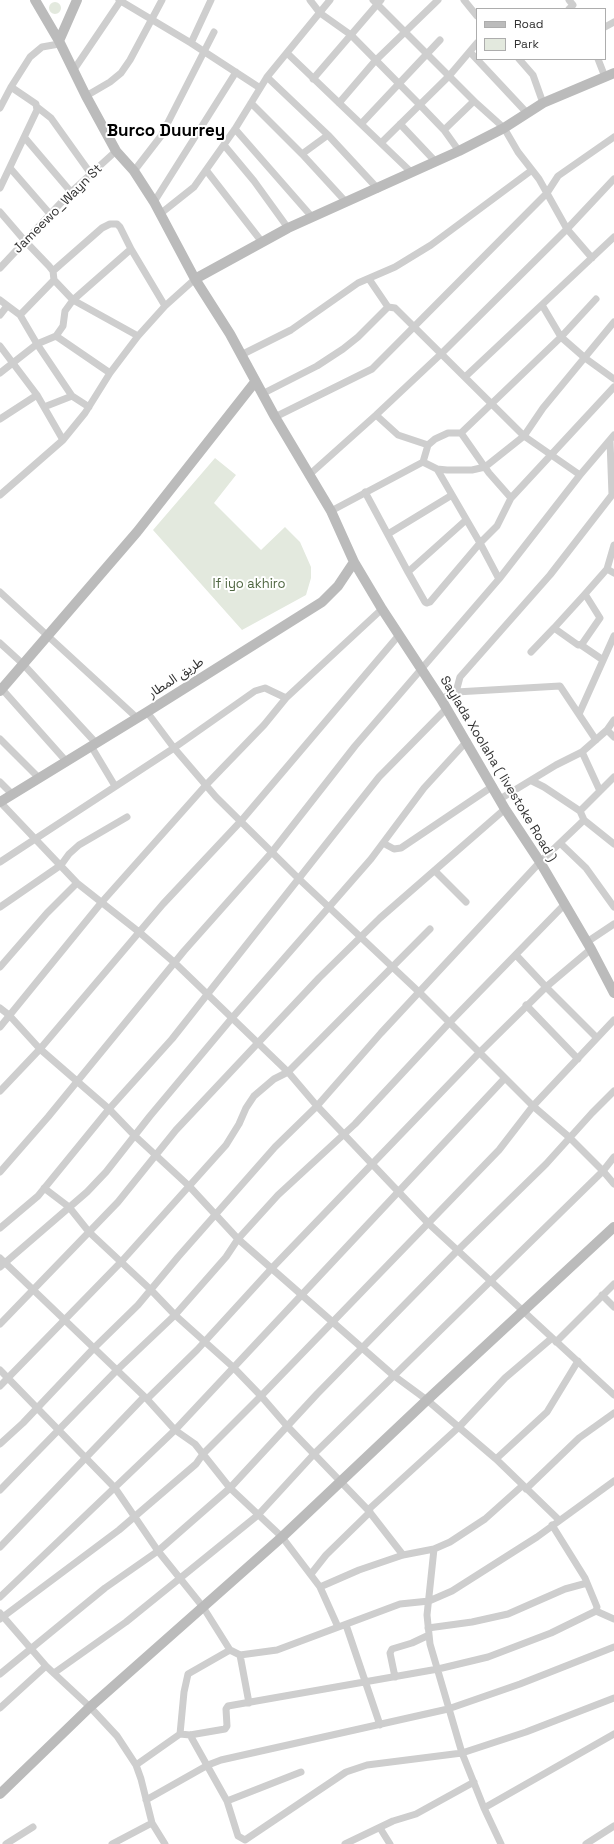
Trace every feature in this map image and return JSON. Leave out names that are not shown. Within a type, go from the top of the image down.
[{"type":"main road","name":"Saylada Xoolaha ( livestoke Road )","points":[[35,0],[59,42],[116,151],[134,171],[154,202],[195,279],[230,334],[255,382],[331,511],[354,562],[382,609],[447,708],[506,809],[540,862],[589,945],[614,993]]},
{"type":"main road","points":[[59,42],[78,0]]},
{"type":"main road","points":[[195,279],[288,228],[378,188],[434,160],[459,151],[504,128],[543,103],[610,75]]},
{"type":"main road","points":[[1,690],[137,532],[255,382]]},
{"type":"main road","name":"طريق المطار","points":[[0,802],[322,602],[338,586],[354,562]]},
{"type":"main road","points":[[0,1794],[90,1707],[282,1537],[614,1227]]},
{"type":"street","points":[[73,70],[120,0],[204,51],[260,88]]},
{"type":"street","points":[[86,96],[110,82],[121,73],[130,60],[162,0]]},
{"type":"street","points":[[190,43],[211,0]]},
{"type":"street","points":[[310,0],[320,13],[351,36],[419,104],[444,130],[459,151]]},
{"type":"street","points":[[160,214],[189,192],[235,129],[267,77],[330,0]]},
{"type":"street","points":[[339,103],[376,61],[438,0]]},
{"type":"street","points":[[464,0],[476,15]]},
{"type":"street","points":[[313,79],[351,36],[377,1],[404,32],[474,101],[504,128],[518,152],[547,193],[567,229],[592,258]]},
{"type":"street","points":[[134,171],[161,136],[214,32]]},
{"type":"street","points":[[361,124],[440,40]]},
{"type":"street","points":[[0,108],[10,87],[35,51],[42,47],[59,42]]},
{"type":"street","points":[[381,143],[449,76],[476,44]]},
{"type":"street","points":[[470,52],[476,58]]},
{"type":"street","points":[[287,53],[411,172]]},
{"type":"street","points":[[477,60],[527,113]]},
{"type":"street","points":[[520,60],[533,75],[543,103]]},
{"type":"street","points":[[599,60],[610,75]]},
{"type":"street","points":[[154,202],[236,72]]},
{"type":"street","points":[[267,77],[328,135],[378,188]]},
{"type":"street","points":[[10,87],[36,104],[37,107],[51,118],[91,174]]},
{"type":"street","points":[[444,130],[474,101]]},
{"type":"street","points":[[251,103],[302,154],[346,202]]},
{"type":"street","points":[[0,188],[25,138],[37,107]]},
{"type":"street","points":[[400,124],[434,160]]},
{"type":"street","points":[[235,129],[312,217]]},
{"type":"street","points":[[302,154],[328,135]]},
{"type":"street","points":[[275,417],[372,369],[547,193],[558,176],[573,164],[614,137]]},
{"type":"street","points":[[25,138],[71,192]]},
{"type":"street","points":[[224,145],[254,181],[288,228]]},
{"type":"street","name":"Jameewo_Wayn St","points":[[0,268],[71,192],[116,151]]},
{"type":"street","points":[[10,168],[50,214]]},
{"type":"street","points":[[206,170],[262,242]]},
{"type":"street","points":[[241,355],[291,330],[358,283],[395,267],[430,245],[532,170]]},
{"type":"street","points":[[309,475],[442,353],[567,229],[614,179]]},
{"type":"street","points":[[0,212],[53,271],[54,280],[72,300],[138,336]]},
{"type":"street","points":[[53,271],[102,228],[110,224],[117,224],[165,306]]},
{"type":"street","points":[[465,377],[614,237]]},
{"type":"street","points":[[0,373],[37,344],[56,336],[63,326],[65,311],[72,300],[131,249]]},
{"type":"street","points":[[0,495],[63,440],[89,407],[110,374],[138,336],[165,306],[195,279]]},
{"type":"street","points":[[369,279],[388,307],[395,308],[402,312],[524,436],[580,475]]},
{"type":"street","points":[[20,315],[54,280]]},
{"type":"street","points":[[331,511],[423,462],[428,445],[435,439],[448,433],[461,433],[561,336],[596,299]]},
{"type":"street","points":[[0,300],[20,315],[37,344],[72,396],[89,407]]},
{"type":"street","points":[[542,305],[561,336],[586,358],[614,379]]},
{"type":"street","points":[[0,315],[8,306]]},
{"type":"street","points":[[262,394],[317,366],[343,349],[358,337],[388,307]]},
{"type":"street","points":[[423,462],[437,469],[472,470],[485,467],[524,436],[543,408],[586,358],[614,322]]},
{"type":"street","points":[[56,336],[110,374]]},
{"type":"street","points":[[0,346],[36,395],[63,440]]},
{"type":"street","points":[[365,492],[425,602],[430,602],[480,543],[499,524],[511,498],[553,455],[614,388]]},
{"type":"street","points":[[0,419],[36,395]]},
{"type":"street","points":[[44,407],[72,396]]},
{"type":"street","points":[[376,415],[398,435],[428,445]]},
{"type":"street","points":[[461,433],[485,467],[511,498]]},
{"type":"street","points":[[0,1172],[175,962],[272,852],[355,746],[499,579],[580,475],[612,437]]},
{"type":"street","points":[[612,437],[612,495],[614,504]]},
{"type":"street","points":[[437,469],[499,579]]},
{"type":"street","points":[[388,534],[452,495]]},
{"type":"street","points":[[456,692],[460,678],[550,575],[612,495]]},
{"type":"street","points":[[408,572],[466,520]]},
{"type":"street","points":[[531,652],[607,569],[614,546]]},
{"type":"street","points":[[607,569],[614,572]]},
{"type":"street","points":[[0,592],[136,717]]},
{"type":"street","points":[[580,645],[600,618],[585,594]]},
{"type":"street","points":[[0,1027],[101,903],[206,785],[264,724],[286,698],[382,609]]},
{"type":"street","points":[[554,628],[603,660]]},
{"type":"street","points":[[0,1091],[40,1049],[139,932],[241,821],[399,634]]},
{"type":"street","points":[[579,714],[614,636]]},
{"type":"street","points":[[0,643],[24,664],[94,744],[115,786]]},
{"type":"street","points":[[441,699],[456,692],[560,686],[596,740]]},
{"type":"street","points":[[0,862],[34,838],[174,748],[255,691],[264,688],[286,698]]},
{"type":"street","points":[[1,690],[66,761]]},
{"type":"street","points":[[0,1228],[38,1196],[109,1109],[172,1039],[379,777],[447,708]]},
{"type":"street","points":[[147,712],[174,748],[206,785],[241,821],[299,879],[420,993],[533,1106],[569,1137],[614,1184]]},
{"type":"street","points":[[500,799],[532,781],[556,765],[582,752],[607,730],[614,720]]},
{"type":"street","points":[[607,730],[614,737]]},
{"type":"street","points":[[0,739],[39,778]]},
{"type":"street","points":[[338,1627],[320,1587],[282,1537],[230,1488],[189,1439],[174,1430],[117,1370],[1,1263],[87,1192],[106,1172],[150,1116],[232,1018],[384,843],[424,788],[467,741]]},
{"type":"street","points":[[582,752],[600,791]]},
{"type":"street","points":[[580,811],[614,777]]},
{"type":"street","points":[[532,781],[544,787],[580,811],[584,820],[614,844]]},
{"type":"street","points":[[0,782],[12,794]]},
{"type":"street","points":[[384,843],[394,849],[401,848],[493,786]]},
{"type":"street","points":[[0,802],[77,883],[175,962],[207,995],[288,1072],[317,1106],[429,1224],[614,1396]]},
{"type":"street","points":[[0,1324],[118,1202],[181,1125],[257,1043],[380,918],[506,809]]},
{"type":"street","points":[[0,907],[61,865],[69,854],[79,845],[127,817]]},
{"type":"street","points":[[0,1444],[138,1305],[275,1147],[317,1106],[381,1033],[420,993],[540,862],[584,820]]},
{"type":"street","points":[[560,843],[586,868],[614,907]]},
{"type":"street","points":[[434,871],[466,902]]},
{"type":"street","points":[[0,967],[43,918],[77,883]]},
{"type":"street","points":[[0,1490],[117,1370],[175,1316],[226,1257],[238,1240],[278,1195],[344,1134],[449,1022],[565,904]]},
{"type":"street","points":[[0,1547],[85,1456],[204,1342],[272,1268],[479,1052],[589,945],[614,924]]},
{"type":"street","points":[[0,1386],[121,1262],[226,1145],[240,1124],[246,1108],[254,1096],[274,1079],[288,1072],[430,929]]},
{"type":"street","points":[[516,955],[597,1038]]},
{"type":"street","points":[[526,1006],[578,1059]]},
{"type":"street","points":[[0,1008],[9,1015],[40,1049],[109,1109],[135,1136],[189,1186],[238,1240],[364,1348],[393,1375],[427,1400],[496,1459],[558,1520]]},
{"type":"street","points":[[164,1844],[152,1823],[136,1765],[117,1736],[90,1707],[46,1666],[1,1616],[135,1517],[190,1470],[203,1454],[429,1224],[499,1150],[533,1106],[614,1020]]},
{"type":"street","points":[[0,1597],[174,1430],[302,1296],[397,1192],[505,1078]]},
{"type":"street","points":[[0,1674],[105,1588],[158,1551],[230,1488],[287,1426],[457,1251],[546,1164],[569,1137],[614,1091]]},
{"type":"street","points":[[54,1673],[126,1622],[258,1515],[314,1454],[603,1171],[614,1157]]},
{"type":"street","points":[[44,1188],[69,1207],[89,1232],[151,1290],[175,1316],[233,1367],[287,1426],[369,1511],[403,1555]]},
{"type":"street","points":[[311,1574],[326,1555],[369,1511],[459,1427],[505,1378],[554,1340],[614,1284]]},
{"type":"street","points":[[602,1295],[614,1308]]},
{"type":"street","points":[[496,1459],[547,1412],[578,1361]]},
{"type":"street","points":[[0,1370],[115,1488],[158,1551],[203,1607],[230,1650],[240,1655],[277,1650],[400,1604],[429,1601],[452,1591],[552,1525],[614,1481]]},
{"type":"street","points":[[320,1587],[359,1570],[403,1555],[434,1548],[450,1542],[485,1519],[524,1488],[579,1438],[614,1413]]},
{"type":"street","points":[[552,1525],[580,1568],[597,1607],[596,1612]]},
{"type":"street","points":[[434,1548],[427,1615],[428,1632],[448,1709],[462,1753],[500,1844]]},
{"type":"street","points":[[395,1676],[390,1653],[392,1649],[412,1643],[428,1632],[508,1614],[564,1589],[587,1583]]},
{"type":"street","points":[[136,1765],[180,1734],[190,1735],[225,1729],[227,1726],[226,1709],[228,1706],[438,1669],[488,1657],[518,1647],[596,1612],[614,1619]]},
{"type":"street","points":[[346,1625],[380,1725]]},
{"type":"street","points":[[146,1800],[208,1765],[235,1757],[448,1709],[520,1684],[614,1647]]},
{"type":"street","points":[[180,1734],[184,1692],[188,1674],[230,1650]]},
{"type":"street","points":[[240,1655],[249,1703]]},
{"type":"street","points":[[0,1708],[46,1666]]},
{"type":"street","points":[[190,1735],[227,1801],[238,1836],[245,1840],[285,1812],[352,1770],[367,1765],[462,1753],[526,1732],[614,1698]]},
{"type":"street","points":[[484,1808],[614,1734]]},
{"type":"street","points":[[227,1801],[301,1772]]},
{"type":"street","points":[[344,1844],[393,1821],[416,1814],[474,1782]]},
{"type":"street","points":[[112,1844],[152,1823]]},
{"type":"street","points":[[6,1844],[33,1826]]},
{"type":"street","points":[[586,1844],[614,1826]]},
{"type":"street","points":[[380,1828],[390,1844]]},
{"type":"green space","points":[[55,2],[59,4],[61,8],[59,12],[55,14],[51,12],[49,8],[51,4]]},
{"type":"green space","name":"If iyo akhiro","points":[[215,458],[236,475],[214,503],[261,550],[285,527],[300,542],[311,567],[311,578],[306,595],[242,630],[153,530]]},
{"type":"district","name":"Burco Duurrey","points":[[166,131]]}]
